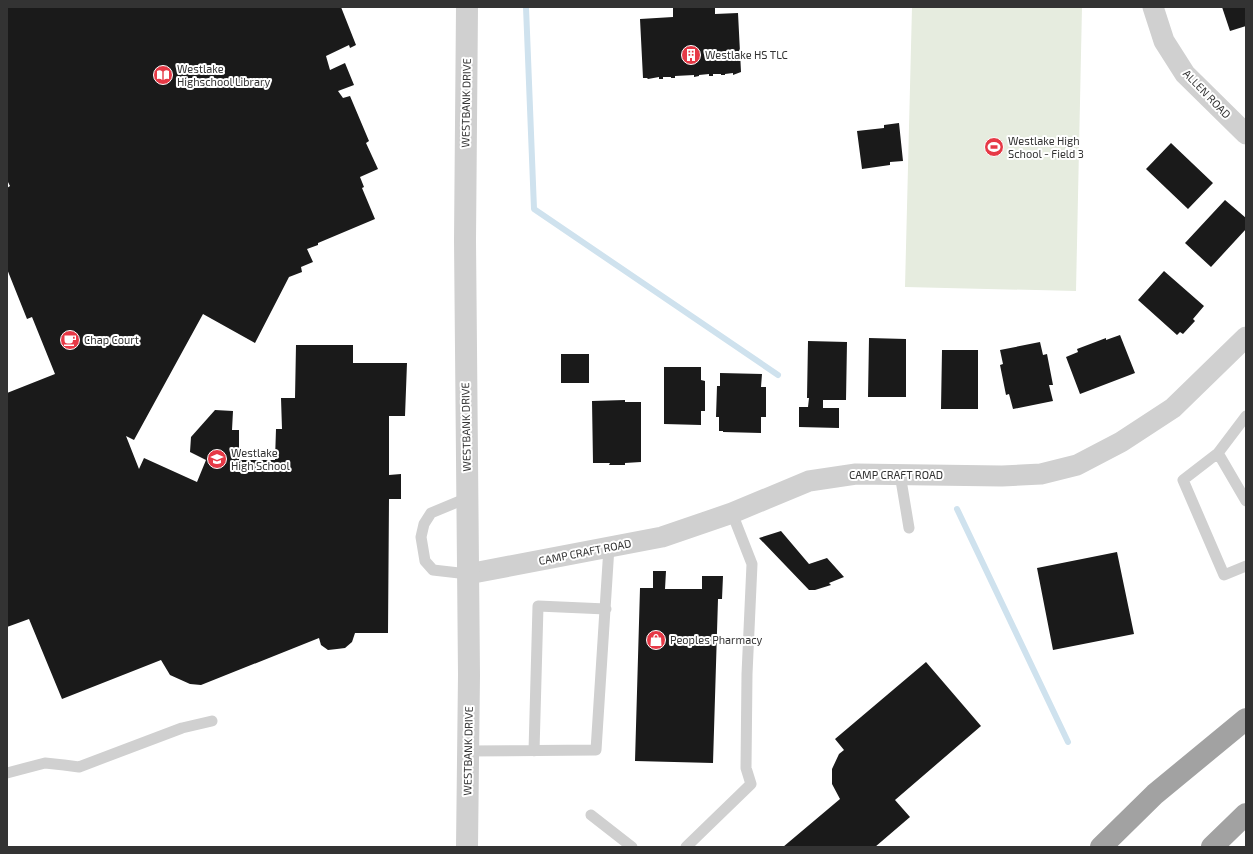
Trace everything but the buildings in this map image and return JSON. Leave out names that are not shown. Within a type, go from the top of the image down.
[{"type":"highway","points":[[1101,847],[1155,794],[1246,719]]},
{"type":"highway","points":[[1212,847],[1246,814]]},
{"type":"street","name":"WESTBANK DRIVE","points":[[467,7],[465,240],[469,675],[467,847]]},
{"type":"street","name":"ALLEN ROAD","points":[[1153,7],[1164,41],[1185,74],[1246,134]]},
{"type":"street","name":"CAMP CRAFT ROAD","points":[[468,574],[662,537],[732,514],[808,481],[856,474],[1002,476],[1041,474],[1077,465],[1121,442],[1173,408],[1246,337]]},
{"type":"lane","points":[[1246,416],[1218,453],[1183,480],[1224,575],[1246,566]]},
{"type":"lane","points":[[1218,453],[1246,501]]},
{"type":"lane","points":[[900,474],[909,528]]},
{"type":"lane","points":[[467,498],[431,513],[424,524],[421,537],[425,562],[434,570],[468,574]]},
{"type":"lane","points":[[686,847],[751,784],[746,768],[747,674],[752,564],[732,514]]},
{"type":"lane","points":[[468,751],[596,750],[609,547]]},
{"type":"lane","points":[[534,751],[538,606],[606,609]]},
{"type":"lane","points":[[7,773],[45,763],[79,767],[182,728],[212,721]]},
{"type":"lane","points":[[591,815],[632,847]]},
{"type":"shaded area","name":"Westlake High School - Field 3","points":[[912,7],[1082,7],[1076,291],[905,287]]},
{"type":"waterway","points":[[526,7],[534,209],[778,375]]},
{"type":"waterway","points":[[957,509],[1068,742]]},
{"type":"place","name":"Westlake HS TLC","points":[[691,55]]},
{"type":"place","name":"Westlake Highschool Library","points":[[163,75]]},
{"type":"place","name":"Westlake High School - Field 3","points":[[994,147]]},
{"type":"place","name":"Chap Court","points":[[70,340]]},
{"type":"place","name":"Westlake High School","points":[[217,459]]},
{"type":"place","name":"Peoples Pharmacy","points":[[656,640]]}]
